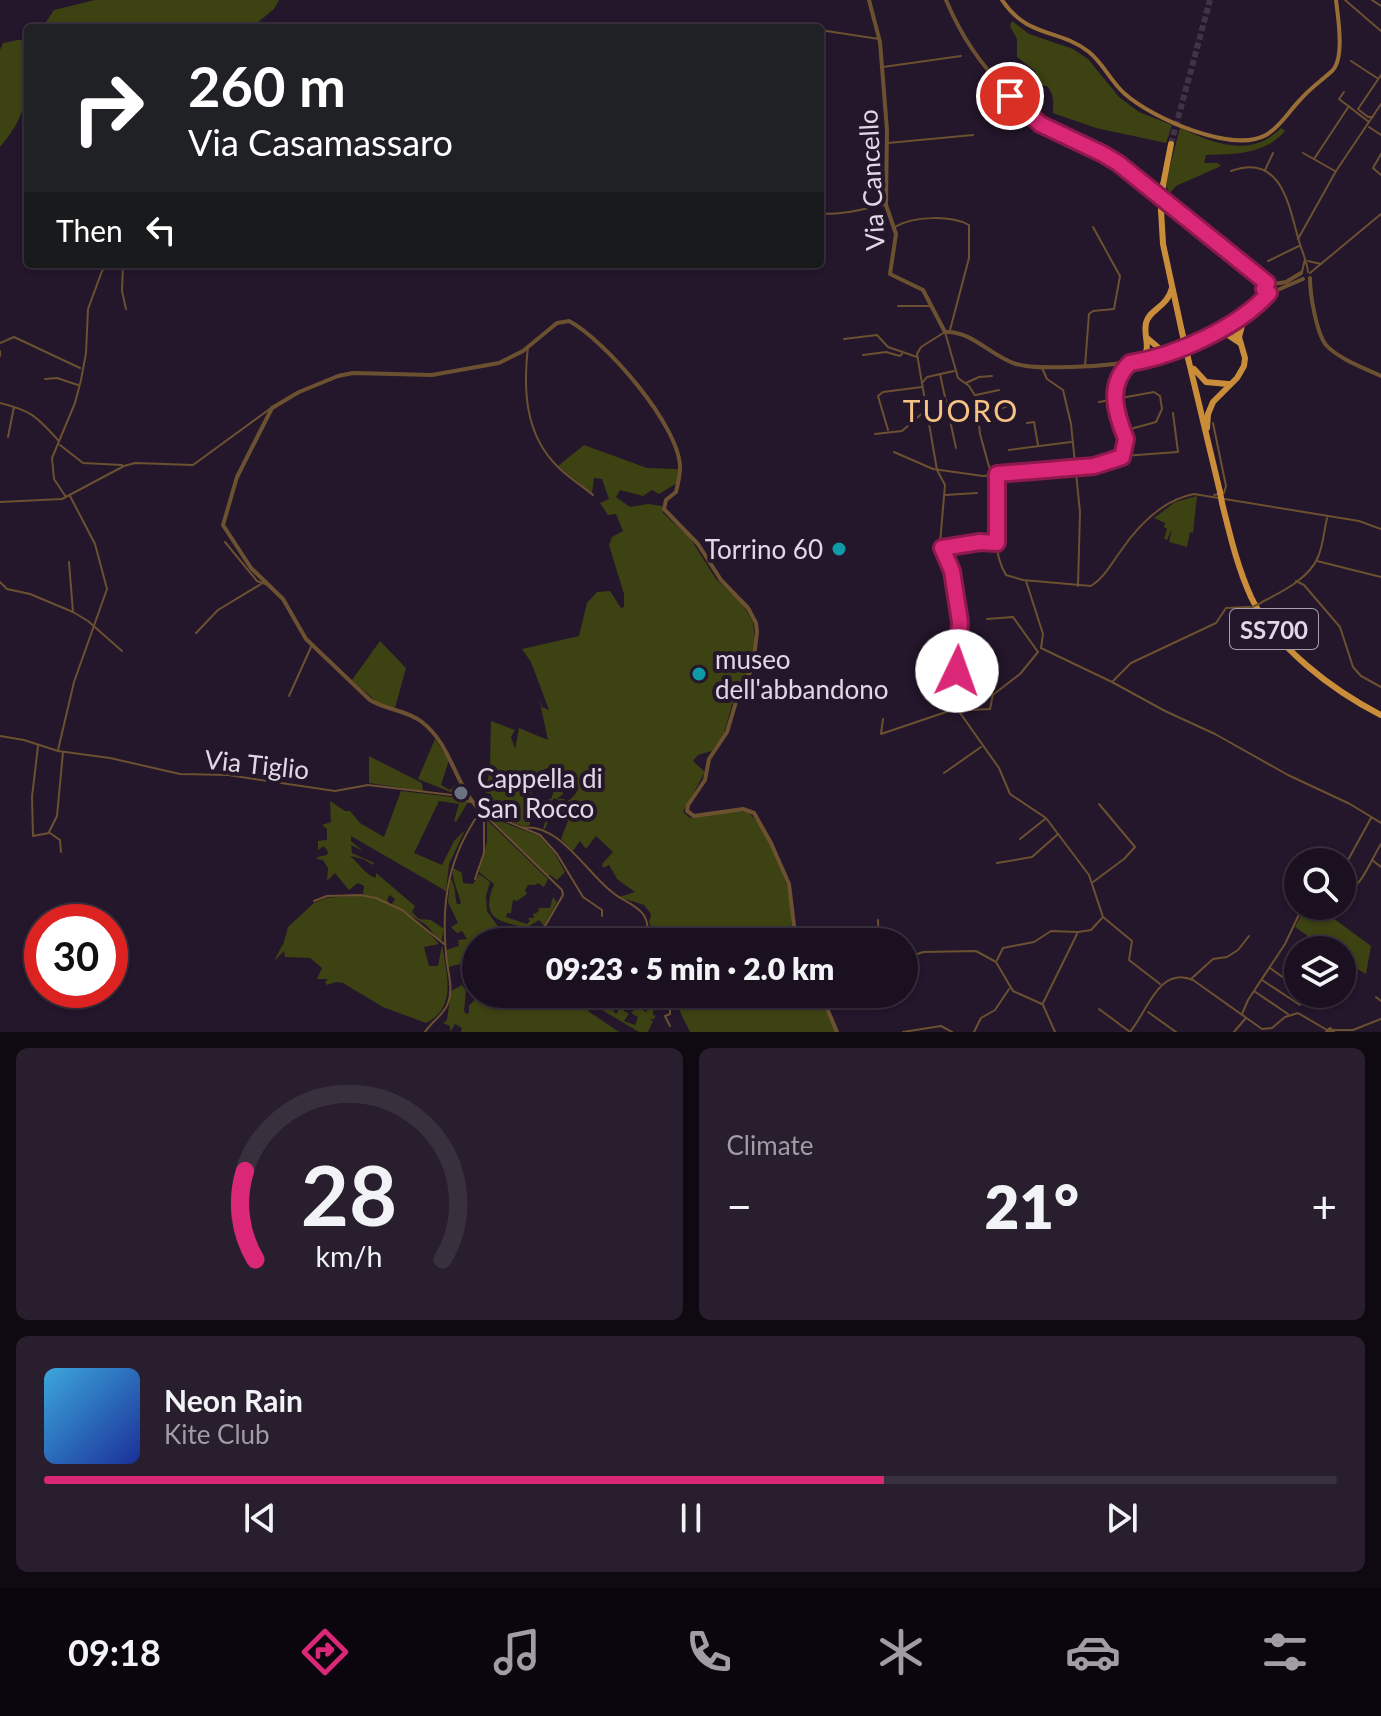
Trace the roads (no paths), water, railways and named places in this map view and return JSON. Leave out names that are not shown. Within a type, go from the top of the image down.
[{"type":"highway","name":"SS700","points":[[1171,144],[1163,185],[1163,244],[1207,435],[1216,494],[1222,503],[1240,571],[1253,600],[1271,626],[1324,682],[1381,715]]},
{"type":"highway","points":[[1155,357],[1147,338],[1146,322],[1162,307],[1172,287]]},
{"type":"highway","points":[[1162,307],[1179,317]]},
{"type":"highway","name":"SS700","points":[[1207,435],[1208,414],[1213,402],[1237,378],[1244,366],[1245,358],[1237,339],[1245,314]]},
{"type":"highway","points":[[1229,325],[1237,339]]},
{"type":"highway","points":[[1209,334],[1237,339]]},
{"type":"highway","points":[[1151,346],[1167,351],[1176,350]]},
{"type":"highway","points":[[1142,360],[1151,346]]},
{"type":"highway","points":[[1189,360],[1197,376],[1206,382],[1229,384]]},
{"type":"main road","points":[[1002,0],[1012,13],[1033,29],[1073,42],[1091,53],[1124,94],[1140,106],[1226,140],[1246,141],[1270,133],[1311,87],[1333,71],[1339,41],[1336,2]]},
{"type":"street","name":"Via Cancello","points":[[869,0],[880,39],[887,143],[886,205],[895,227],[895,250],[890,274],[923,290],[948,331]]},
{"type":"street","points":[[946,0],[960,33],[973,52],[1024,111],[1040,124],[1118,163],[1268,288]]},
{"type":"street","points":[[1352,6],[1356,0]]},
{"type":"street","points":[[1372,0],[1381,6]]},
{"type":"street","points":[[1336,2],[1346,1],[1381,31]]},
{"type":"street","points":[[824,31],[880,39]]},
{"type":"street","points":[[882,67],[961,56]]},
{"type":"street","points":[[1351,61],[1380,77],[1356,109]]},
{"type":"street","points":[[1373,86],[1381,91]]},
{"type":"street","points":[[1344,92],[1339,99],[1373,117]]},
{"type":"street","points":[[1298,239],[1336,171],[1381,104]]},
{"type":"street","points":[[1314,159],[1349,106]]},
{"type":"street","points":[[1356,109],[1381,135]]},
{"type":"street","points":[[887,143],[973,135]]},
{"type":"street","points":[[1264,171],[1273,153]]},
{"type":"street","points":[[1303,153],[1336,171]]},
{"type":"street","points":[[1381,154],[1373,168],[1381,175]]},
{"type":"street","points":[[1231,171],[1252,166],[1264,171],[1283,187],[1306,259],[1305,275],[1326,345],[1381,376]]},
{"type":"street","points":[[824,200],[825,214],[837,215],[864,207],[886,205]]},
{"type":"street","points":[[1161,985],[1129,960],[1132,941],[1103,917],[1092,882],[1059,833],[1046,818],[1007,790],[1004,777],[958,710],[955,656],[960,622],[952,571],[942,548],[939,529],[944,481],[937,470],[918,358],[921,347],[948,331],[962,334],[1015,364],[1085,367],[1130,363],[1155,357],[1229,325],[1261,301],[1268,288],[1305,275],[1322,264],[1381,214]]},
{"type":"street","points":[[895,227],[904,222],[938,219],[961,221],[969,225],[969,258],[948,331],[955,371],[960,382],[975,396],[990,470],[997,474]]},
{"type":"street","points":[[1085,367],[1089,314],[1114,309],[1120,276],[1093,227]]},
{"type":"street","points":[[1268,261],[1300,246]]},
{"type":"street","points":[[1306,259],[1322,264]]},
{"type":"street","points":[[1305,275],[1306,259]]},
{"type":"street","points":[[49,833],[57,816],[60,752],[74,682],[107,589],[95,544],[52,473],[52,458],[75,403],[86,353],[88,309],[105,268]]},
{"type":"street","points":[[123,268],[122,291],[126,309]]},
{"type":"street","points":[[898,306],[932,306]]},
{"type":"street","points":[[0,502],[55,500],[135,463],[193,465],[272,408],[299,392],[338,376],[353,373],[411,376],[499,363],[528,346],[557,323],[569,321],[626,372],[646,396],[675,445],[680,465],[676,492],[666,500],[664,509],[698,544],[721,580],[753,616],[757,643],[753,666],[736,702],[727,732],[709,759],[705,780],[687,811],[694,816],[743,809],[754,813],[789,884],[794,928]]},
{"type":"street","points":[[844,339],[877,335],[888,347],[918,358]]},
{"type":"street","points":[[0,343],[14,337],[81,368]]},
{"type":"street","points":[[528,346],[525,375],[527,403],[543,449],[560,470],[593,495]]},
{"type":"street","points":[[863,355],[886,352],[902,356],[903,353]]},
{"type":"street","points":[[1122,457],[1126,439],[1116,400],[1117,379],[1130,363]]},
{"type":"street","points":[[1042,367],[1047,379],[1060,386],[1065,394],[1080,512],[1078,587]]},
{"type":"street","points":[[888,430],[878,396],[883,392],[923,384],[927,377],[955,371]]},
{"type":"street","points":[[940,374],[956,448]]},
{"type":"street","points":[[965,384],[979,377],[992,376]]},
{"type":"street","points":[[45,379],[57,378],[79,385]]},
{"type":"street","points":[[975,396],[999,390]]},
{"type":"street","points":[[1099,402],[1158,393],[1161,413],[1156,422],[1122,432]]},
{"type":"street","points":[[0,403],[26,410],[38,418],[83,463],[124,466]]},
{"type":"street","points":[[978,407],[998,404],[1002,408],[1011,405]]},
{"type":"street","points":[[8,437],[14,407]]},
{"type":"street","points":[[272,408],[237,477],[223,519],[226,531],[251,568],[283,599],[312,646],[370,700],[381,707],[414,717],[429,728],[444,749],[472,802],[562,890],[563,895],[545,928]]},
{"type":"street","points":[[875,434],[902,431],[914,417],[927,409]]},
{"type":"street","points":[[894,452],[937,470],[974,476],[1094,466],[1122,457],[1178,452],[1173,413]]},
{"type":"street","points":[[1027,423],[1034,422],[1039,446]]},
{"type":"street","points":[[997,474],[997,543],[999,562],[1006,575],[1088,588],[1101,579],[1130,537],[1170,502],[1194,494],[1224,493],[1226,486],[1213,423]]},
{"type":"street","points":[[1009,450],[1072,442]]},
{"type":"street","points":[[944,495],[977,493]]},
{"type":"street","points":[[1216,494],[1359,521],[1381,529]]},
{"type":"street","points":[[1112,682],[1131,663],[1216,623],[1226,608],[1252,607],[1296,581],[1317,561],[1327,516]]},
{"type":"street","points":[[225,542],[261,584]]},
{"type":"street","points":[[942,548],[980,542],[997,543]]},
{"type":"street","points":[[1317,561],[1381,577]]},
{"type":"street","points":[[69,562],[73,612]]},
{"type":"street","points":[[993,694],[1020,674],[1040,650],[1043,634],[1026,580]]},
{"type":"street","points":[[1296,581],[1312,594],[1340,627],[1356,671],[1381,687]]},
{"type":"street","points":[[0,582],[7,589],[30,594],[73,612],[122,651]]},
{"type":"street","points":[[196,633],[218,610],[261,584],[269,585]]},
{"type":"street","points":[[987,619],[1013,617],[1040,650],[1215,734],[1381,823]]},
{"type":"street","points":[[289,696],[312,646]]},
{"type":"street","points":[[883,719],[881,734],[934,715],[958,710],[990,709],[993,694],[984,675],[955,656],[947,646]]},
{"type":"street","points":[[944,683],[940,680],[941,670],[955,656]]},
{"type":"street","points":[[932,676],[933,669],[941,670]]},
{"type":"street","name":"Via Tiglio","points":[[0,736],[60,752],[110,758],[180,774],[228,775],[335,791],[368,785],[452,795],[472,802]]},
{"type":"street","points":[[38,745],[32,797],[33,836],[49,833],[60,840],[61,852]]},
{"type":"street","points":[[944,773],[982,746]]},
{"type":"street","points":[[452,795],[462,783]]},
{"type":"street","points":[[1092,882],[1135,847],[1099,804]]},
{"type":"street","points":[[481,811],[544,839],[557,854],[583,897],[602,910],[602,916]]},
{"type":"street","points":[[475,879],[483,859],[485,840],[485,822],[481,811]]},
{"type":"street","points":[[425,1032],[444,1012],[450,997],[445,945],[451,867],[460,845],[481,811]]},
{"type":"street","points":[[1355,848],[1372,817]]},
{"type":"street","points":[[1020,839],[1046,818]]},
{"type":"street","points":[[523,828],[541,830],[559,840],[607,889],[642,912],[647,928]]},
{"type":"street","points":[[997,863],[1032,857],[1059,833]]},
{"type":"street","points":[[1356,886],[1381,844]]},
{"type":"street","points":[[1371,859],[1381,867]]},
{"type":"street","points":[[314,901],[327,896],[376,898],[402,910],[445,945]]},
{"type":"street","points":[[996,962],[1003,948],[1034,942],[1051,931],[1078,932],[1094,928],[1103,917]]},
{"type":"street","points":[[878,920],[878,928]]},
{"type":"street","points":[[1234,1032],[1244,1017],[1254,991],[1285,944],[1296,920]]},
{"type":"street","points":[[1042,1004],[1078,932]]},
{"type":"street","points":[[1191,980],[1213,959],[1227,957],[1238,950],[1249,936]]},
{"type":"street","points":[[918,954],[963,949],[982,953],[996,962],[1010,988],[1042,1004],[1055,1032]]},
{"type":"street","points":[[1270,968],[1284,978]]},
{"type":"street","points":[[1099,1009],[1130,1032],[1161,985],[1171,978],[1191,980],[1262,1029],[1268,1030],[1289,1015]]},
{"type":"street","points":[[1262,980],[1284,994]]},
{"type":"street","points":[[974,1032],[981,1018],[995,1010],[1010,988]]},
{"type":"street","points":[[1254,991],[1289,1015],[1302,1015],[1328,1030]]},
{"type":"street","points":[[1376,997],[1381,1001]]},
{"type":"street","points":[[670,1008],[670,1014],[665,1017],[670,1026]]},
{"type":"street","points":[[827,1008],[837,1032]]},
{"type":"street","points":[[1145,1010],[1176,1032]]},
{"type":"street","points":[[1318,1032],[1353,1030],[1381,1019]]},
{"type":"street","points":[[903,1032],[941,1026],[952,1032]]},
{"type":"tunnel","points":[[1171,144],[1210,0]]},
{"type":"place","name":"Torrino 60","points":[[839,549]]},
{"type":"place","name":"museo dell'abbandono","points":[[699,674]]},
{"type":"place","name":"Cappella di San Rocco","points":[[461,793]]},
{"type":"district","name":"TUORO","points":[[961,410]]}]
